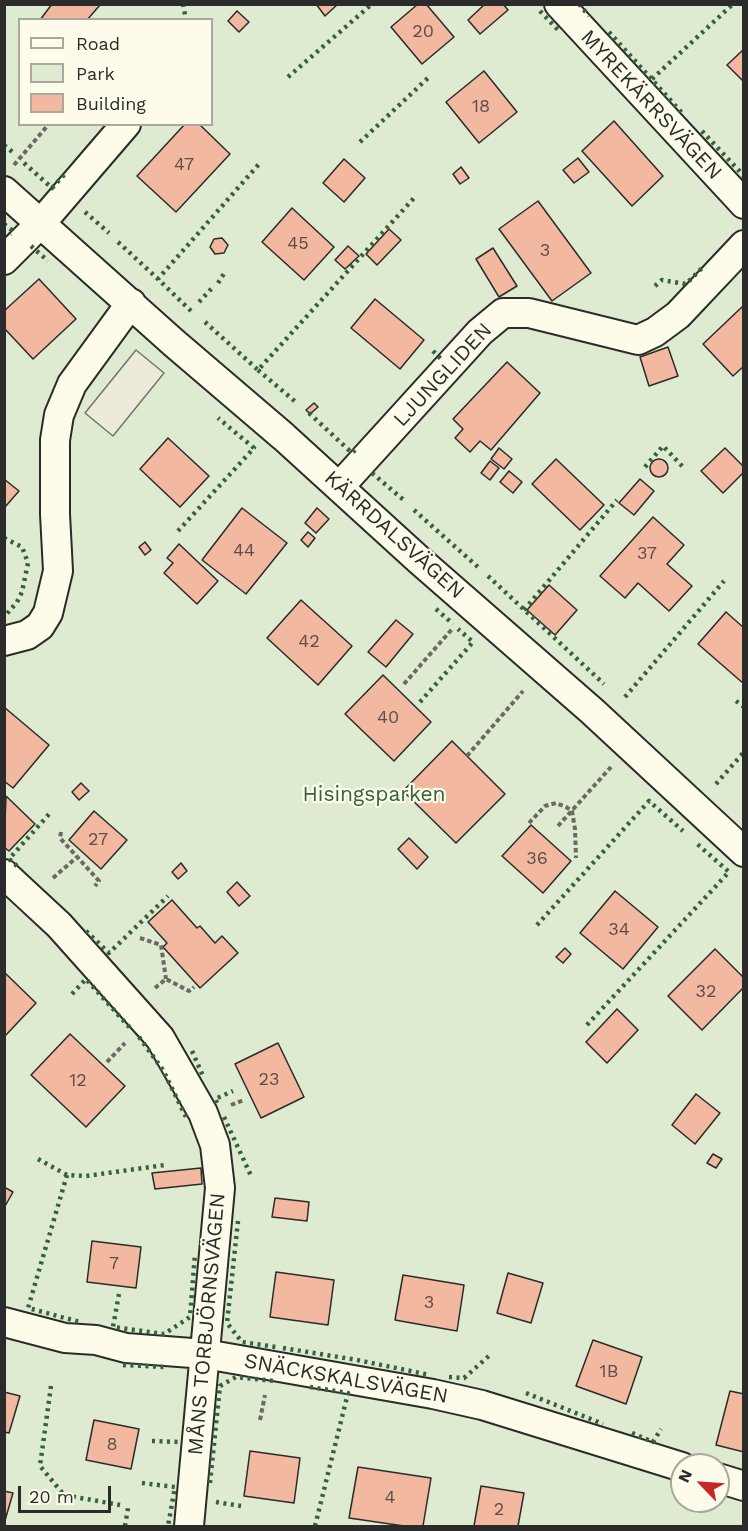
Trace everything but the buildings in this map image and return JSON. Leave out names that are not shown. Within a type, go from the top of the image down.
[{"type":"street","name":"MYREKÄRRSVÄGEN","points":[[559,4],[744,204]]},
{"type":"street","points":[[4,260],[41,223],[124,126]]},
{"type":"street","name":"KÄRRDALSVÄGEN","points":[[8,179],[41,223],[174,343],[340,486],[630,746],[744,852]]},
{"type":"street","name":"LJUNGLIDEN","points":[[340,486],[480,332],[503,313],[529,313],[638,340],[655,332],[678,315],[744,245]]},
{"type":"street","points":[[4,641],[27,635],[40,626],[48,613],[58,571],[55,440],[59,415],[72,384],[131,303]]},
{"type":"street","name":"MÅNS TORBJÖRNSVÄGEN","points":[[4,874],[59,925],[160,1038],[203,1113],[215,1145],[220,1188],[189,1527]]},
{"type":"street","name":"SNÄCKSKALSVÄGEN","points":[[4,1322],[64,1338],[96,1340],[126,1348],[205,1354],[424,1392],[482,1405],[670,1463]]},
{"type":"path","points":[[8,179],[48,126]]},
{"type":"path","points":[[404,684],[472,606]]},
{"type":"path","points":[[466,756],[543,668]]},
{"type":"path","points":[[558,826],[630,746]]},
{"type":"path","points":[[529,823],[550,803],[562,805],[572,811],[576,858]]},
{"type":"path","points":[[61,832],[60,838],[99,881],[95,886]]},
{"type":"path","points":[[140,938],[161,945],[166,979]]},
{"type":"path","points":[[132,1006],[166,979]]},
{"type":"path","points":[[166,979],[189,991],[194,987]]},
{"type":"green space","name":"Hisingsparken","points":[[5,5],[743,5],[743,1526],[5,1526]]},
{"type":"shaded area","points":[[136,350],[164,373],[113,436],[85,413]]},
{"type":"hedge","points":[[183,4],[186,18]]},
{"type":"hedge","points":[[288,77],[372,4]]},
{"type":"hedge","points":[[579,4],[589,16]]},
{"type":"hedge","points":[[652,79],[733,4]]},
{"type":"hedge","points":[[540,11],[560,32]]},
{"type":"hedge","points":[[609,32],[683,114]]},
{"type":"hedge","points":[[360,142],[428,78]]},
{"type":"hedge","points":[[702,131],[744,176]]},
{"type":"hedge","points":[[4,145],[15,154]]},
{"type":"hedge","points":[[24,163],[52,188],[65,174]]},
{"type":"hedge","points":[[191,311],[158,279],[259,164]]},
{"type":"hedge","points":[[205,322],[258,370],[414,198]]},
{"type":"hedge","points":[[85,212],[109,233]]},
{"type":"hedge","points":[[4,224],[13,231],[10,234]]},
{"type":"hedge","points":[[118,242],[158,279]]},
{"type":"hedge","points":[[31,246],[48,261]]},
{"type":"hedge","points":[[655,286],[662,280],[686,284],[703,267]]},
{"type":"hedge","points":[[218,283],[225,272]]},
{"type":"hedge","points":[[199,302],[214,286]]},
{"type":"hedge","points":[[433,351],[441,359]]},
{"type":"hedge","points":[[258,370],[298,404]]},
{"type":"hedge","points":[[309,413],[352,453],[355,450]]},
{"type":"hedge","points":[[178,531],[254,448],[218,418]]},
{"type":"hedge","points":[[645,467],[663,446],[683,467]]},
{"type":"hedge","points":[[372,473],[406,502]]},
{"type":"hedge","points":[[524,610],[617,500]]},
{"type":"hedge","points":[[414,510],[479,568]]},
{"type":"hedge","points":[[4,538],[22,547],[28,563],[22,592],[5,616]]},
{"type":"hedge","points":[[488,576],[604,684]]},
{"type":"hedge","points":[[625,697],[724,581]]},
{"type":"hedge","points":[[436,609],[453,624]]},
{"type":"hedge","points":[[420,702],[473,642],[458,629]]},
{"type":"hedge","points":[[736,701],[744,707]]},
{"type":"hedge","points":[[716,784],[744,752]]},
{"type":"hedge","points":[[537,925],[649,801],[683,831]]},
{"type":"hedge","points":[[17,866],[9,859],[51,812]]},
{"type":"hedge","points":[[587,1025],[729,872],[695,842]]},
{"type":"hedge","points":[[86,931],[109,953],[168,896]]},
{"type":"hedge","points":[[72,994],[86,979],[131,1029]]},
{"type":"hedge","points":[[139,1037],[163,1070],[186,1117]]},
{"type":"hedge","points":[[192,1051],[203,1076]]},
{"type":"hedge","points":[[217,1103],[215,1099],[233,1091]]},
{"type":"hedge","points":[[224,1117],[252,1178]]},
{"type":"hedge","points":[[38,1159],[67,1175],[86,1176],[165,1165]]},
{"type":"hedge","points":[[67,1175],[28,1308],[80,1322]]},
{"type":"hedge","points":[[238,1221],[227,1323],[242,1342],[276,1347]]},
{"type":"hedge","points":[[119,1294],[113,1327],[164,1334],[190,1317],[195,1254]]},
{"type":"hedge","points":[[283,1348],[430,1375]]},
{"type":"hedge","points":[[449,1377],[464,1378],[490,1355]]},
{"type":"hedge","points":[[123,1365],[165,1367]]},
{"type":"hedge","points":[[210,1483],[220,1386],[236,1377],[274,1381]]},
{"type":"hedge","points":[[51,1386],[40,1466],[64,1495],[120,1505]]},
{"type":"hedge","points":[[310,1387],[348,1393],[315,1526]]},
{"type":"hedge","points":[[526,1393],[603,1424]]},
{"type":"hedge","points":[[632,1433],[653,1442],[661,1429]]},
{"type":"hedge","points":[[152,1441],[180,1442]]},
{"type":"hedge","points":[[142,1483],[175,1487],[168,1526]]},
{"type":"hedge","points":[[216,1502],[241,1506]]},
{"type":"hedge","points":[[125,1526],[128,1508]]}]
